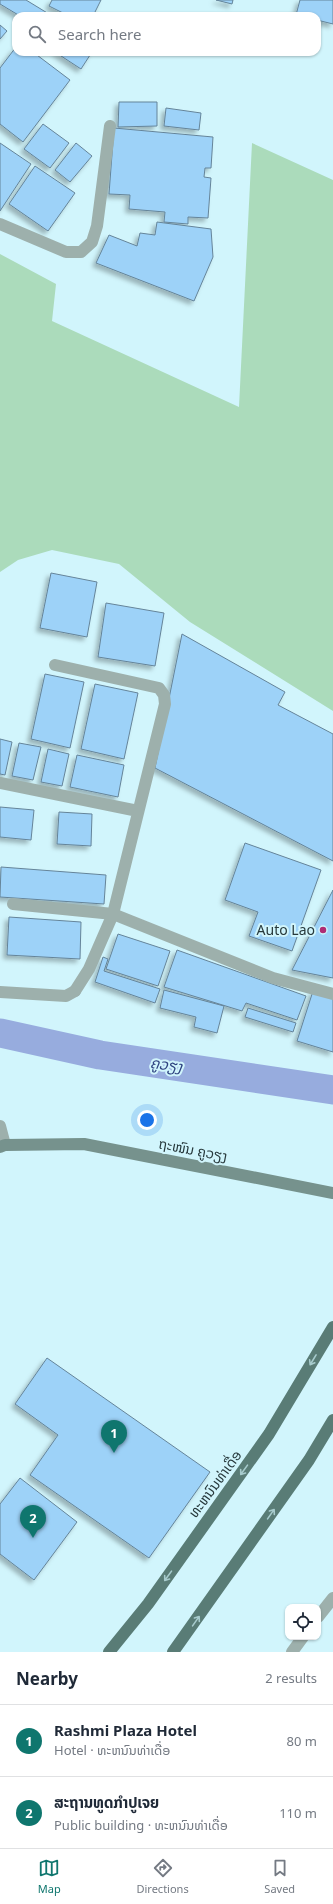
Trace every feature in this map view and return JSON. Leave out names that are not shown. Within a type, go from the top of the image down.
[{"type":"main road","name":"ທະຫນົນທ່າເດື່ອ","points":[[110,1652],[148,1604],[269,1434],[333,1327]]},
{"type":"main road","points":[[173,1652],[309,1460],[333,1420]]},
{"type":"street","points":[[0,224],[66,252],[81,252],[92,242],[97,226],[110,126]]},
{"type":"street","points":[[0,992],[66,996],[75,991],[89,969],[113,914],[165,704],[164,695],[159,688],[55,665]]},
{"type":"street","points":[[0,783],[138,811]]},
{"type":"street","points":[[12,904],[113,914],[273,978],[333,994]]},
{"type":"street","points":[[0,1126],[2,1146]]},
{"type":"street","name":"ຖະໜົນ ຄູວຽງ","points":[[2,1146],[84,1144],[333,1193]]},
{"type":"street","points":[[321,1613],[333,1598]]},
{"type":"street","points":[[292,1652],[301,1640]]},
{"type":"green space","points":[[252,143],[333,180],[333,711],[190,622],[119,564],[52,550],[18,560],[0,572],[0,254],[56,284],[52,321],[239,407]]},
{"type":"building","points":[[0,0],[26,0],[46,12],[13,12],[0,4]]},
{"type":"building","points":[[52,0],[101,0],[95,12],[61,12],[49,6]]},
{"type":"building","points":[[216,0],[233,0],[232,4]]},
{"type":"building","points":[[300,0],[333,0],[333,24],[321,21],[321,12],[297,12]]},
{"type":"building","points":[[0,25],[7,31],[0,39]]},
{"type":"building","points":[[12,52],[12,56],[38,56],[70,80],[23,142],[0,124],[0,68]]},
{"type":"building","points":[[61,56],[89,56],[81,69]]},
{"type":"building","points":[[119,102],[157,102],[157,126],[118,127]]},
{"type":"building","points":[[166,108],[201,113],[199,130],[164,126]]},
{"type":"building","points":[[43,124],[69,143],[50,168],[24,149]]},
{"type":"building","points":[[114,128],[213,137],[211,168],[205,168],[204,177],[211,178],[208,218],[188,217],[188,224],[164,222],[165,212],[129,209],[130,195],[109,194]]},
{"type":"building","points":[[0,143],[31,164],[0,211]]},
{"type":"building","points":[[76,143],[92,156],[70,182],[55,170]]},
{"type":"building","points":[[35,166],[75,193],[48,231],[9,204]]},
{"type":"building","points":[[157,222],[211,229],[213,257],[194,301],[96,263],[109,235],[137,246],[140,233],[155,235]]},
{"type":"building","points":[[51,573],[97,582],[87,637],[40,628]]},
{"type":"building","points":[[106,603],[164,613],[155,666],[98,657]]},
{"type":"building","points":[[182,634],[285,692],[278,705],[333,734],[333,861],[155,768]]},
{"type":"building","points":[[45,674],[84,682],[70,748],[31,739]]},
{"type":"building","points":[[95,684],[138,693],[124,759],[81,749]]},
{"type":"building","points":[[0,739],[12,742],[5,775],[0,774]]},
{"type":"building","points":[[19,743],[41,747],[33,780],[12,776]]},
{"type":"building","points":[[48,749],[69,754],[62,786],[41,782]]},
{"type":"building","points":[[77,755],[124,765],[118,797],[70,787]]},
{"type":"building","points":[[0,807],[34,810],[31,840],[0,837]]},
{"type":"building","points":[[59,812],[92,814],[91,846],[57,844]]},
{"type":"building","points":[[245,843],[321,870],[292,951],[249,936],[258,912],[225,900]]},
{"type":"building","points":[[1,867],[106,875],[104,904],[0,897]]},
{"type":"building","name":"Auto Lao","points":[[333,890],[333,978],[292,970]]},
{"type":"building","points":[[9,917],[81,922],[80,959],[7,955]]},
{"type":"building","points":[[118,934],[170,951],[158,986],[106,969]]},
{"type":"building","points":[[177,950],[306,996],[297,1020],[246,1003],[242,1011],[164,987]]},
{"type":"building","points":[[103,957],[108,959],[104,971],[160,989],[155,1003],[95,982]]},
{"type":"building","points":[[164,990],[224,1006],[217,1033],[194,1027],[196,1017],[160,1008]]},
{"type":"building","points":[[313,991],[333,997],[333,1052],[297,1041]]},
{"type":"building","points":[[248,1008],[296,1023],[293,1032],[245,1017]]},
{"type":"building","points":[[47,1358],[210,1472],[149,1558],[30,1475],[58,1435],[15,1404]]},
{"type":"building","points":[[20,1478],[77,1522],[34,1580],[0,1554],[0,1504]]},
{"type":"waterway","name":"ຄູວຽງ","points":[[0,1033],[100,1055],[333,1090]]},
{"type":"place","name":"Auto Lao","points":[[323,930]]},
{"type":"place","name":"Rashmi Plaza Hotel","points":[[114,1453]]},
{"type":"place","name":"ສະຖານທູດກຳປູເຈຍ","points":[[33,1538]]}]
